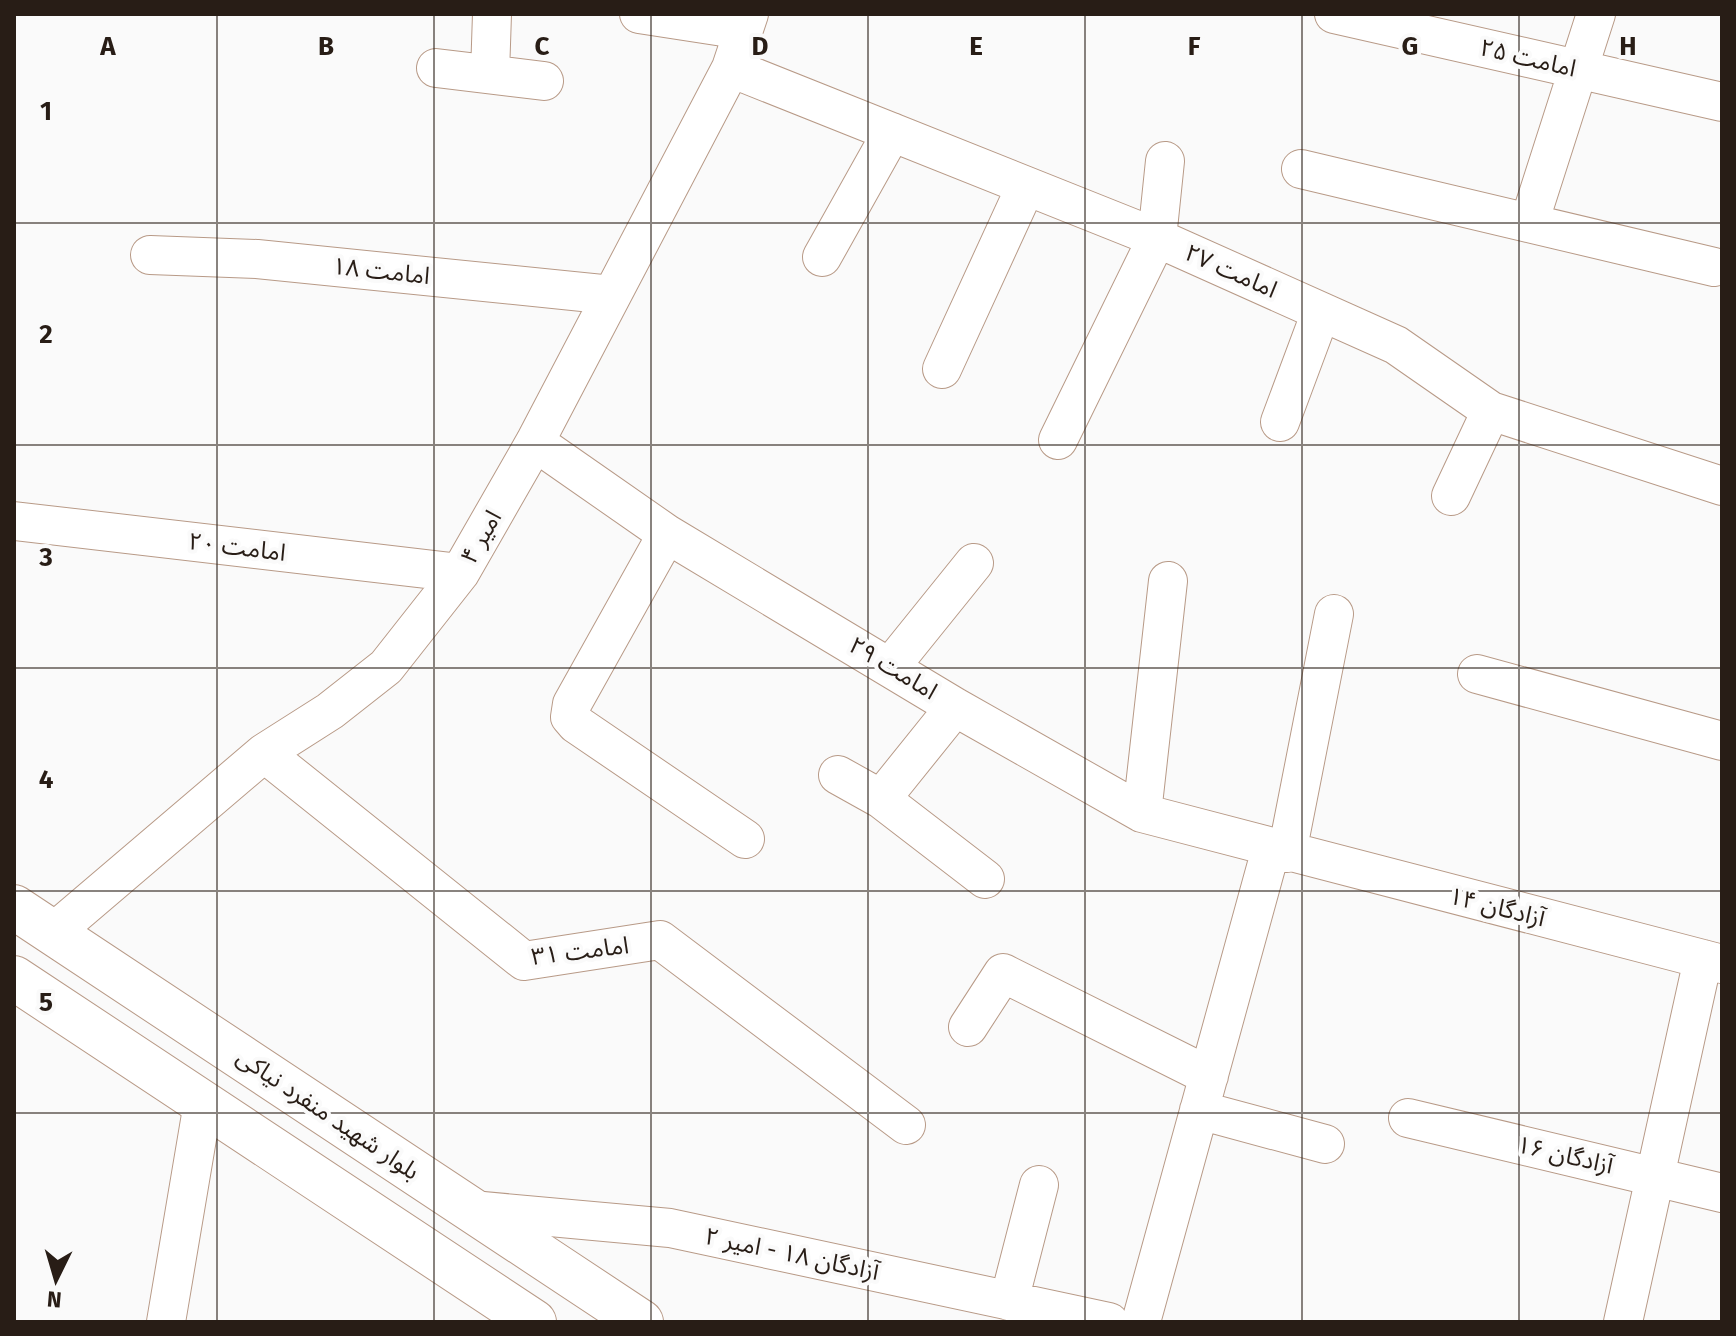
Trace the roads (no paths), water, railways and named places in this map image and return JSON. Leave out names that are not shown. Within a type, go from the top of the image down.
[{"type":"main road","name":"بلوار شهید منفرد نیاکی","points":[[14,907],[641,1322]]},
{"type":"main road","points":[[14,978],[534,1322]]},
{"type":"street","points":[[490,74],[492,14]]},
{"type":"street","points":[[639,14],[746,22]]},
{"type":"street","name":"امامت ۲۵","points":[[1334,14],[1722,102]]},
{"type":"street","points":[[1529,223],[1596,14]]},
{"type":"street","name":"امیر ۴","points":[[54,932],[264,753],[330,711],[386,667],[460,573],[535,442],[731,68],[746,22]]},
{"type":"street","points":[[436,68],[544,81]]},
{"type":"street","name":"امامت ۲۷","points":[[731,68],[1157,238],[1396,345],[1491,411],[1722,486]]},
{"type":"street","points":[[822,257],[892,132]]},
{"type":"street","points":[[1058,440],[1157,238],[1165,161]]},
{"type":"street","points":[[1301,169],[1714,267]]},
{"type":"street","points":[[942,369],[1026,186]]},
{"type":"street","name":"امامت ۱۸","points":[[150,255],[257,259],[612,295]]},
{"type":"street","points":[[1280,422],[1321,312]]},
{"type":"street","points":[[1451,496],[1491,411]]},
{"type":"street","name":"امامت ۲۹","points":[[535,442],[667,534],[955,707],[1142,813],[1279,851]]},
{"type":"street","name":"امامت ۲۰","points":[[14,521],[460,573]]},
{"type":"street","points":[[667,534],[572,704],[570,717],[745,839]]},
{"type":"street","points":[[891,666],[974,563]]},
{"type":"street","points":[[1142,813],[1168,581]]},
{"type":"street","points":[[1141,1322],[1204,1093],[1279,851],[1334,614]]},
{"type":"street","points":[[1477,674],[1722,741]]},
{"type":"street","points":[[881,799],[955,707]]},
{"type":"street","name":"امامت ۳۱","points":[[264,753],[524,961],[660,940],[906,1125]]},
{"type":"street","points":[[838,775],[881,799],[985,879]]},
{"type":"street","name":"آزادگان ۱۴","points":[[1279,851],[1716,958]]},
{"type":"street","points":[[1623,1322],[1655,1176],[1716,958]]},
{"type":"street","points":[[968,1027],[1003,973],[1204,1093],[1325,1144]]},
{"type":"street","points":[[166,1322],[203,1103]]},
{"type":"street","name":"آزادگان ۱۶","points":[[1408,1118],[1722,1193]]},
{"type":"street","points":[[1009,1301],[1039,1185]]},
{"type":"street","name":"آزادگان ۱۸ - امیر ۲","points":[[472,1210],[670,1228],[1109,1322]]}]
